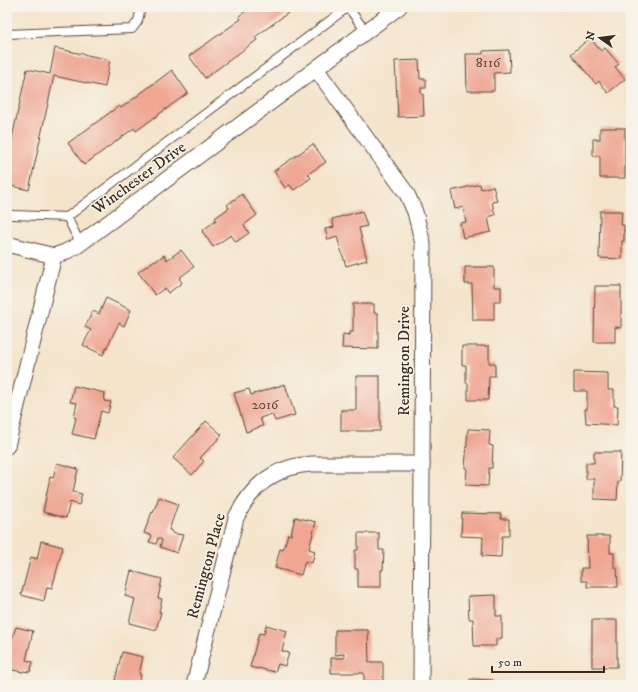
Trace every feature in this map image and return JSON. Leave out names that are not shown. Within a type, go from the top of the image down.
[{"type":"street","name":"Winchester Drive","points":[[54,256],[70,250],[80,244],[399,7]]},
{"type":"street","name":"Remington Drive","points":[[316,69],[407,194],[419,225],[423,244],[421,685]]},
{"type":"street","points":[[7,244],[54,256],[7,446]]},
{"type":"street","name":"Remington Place","points":[[194,685],[236,518],[242,505],[254,488],[272,476],[298,465],[422,464]]},
{"type":"lane","points":[[7,34],[132,30],[138,21],[141,7]]},
{"type":"lane","points":[[7,214],[67,218],[348,7],[366,32]]},
{"type":"lane","points":[[67,218],[80,244]]},
{"type":"building","points":[[252,7],[296,7],[255,37],[257,40],[205,78],[189,56],[241,19],[239,16]]},
{"type":"building","points":[[590,38],[601,51],[605,48],[619,64],[615,67],[625,79],[608,93],[599,81],[596,84],[571,54]]},
{"type":"building","points":[[55,48],[110,60],[105,87],[54,76],[29,190],[7,185],[7,161],[27,69],[50,74]]},
{"type":"building","points":[[509,50],[510,72],[494,73],[494,91],[467,91],[466,54],[483,54],[483,51]]},
{"type":"building","points":[[419,60],[420,79],[426,79],[426,88],[421,88],[421,94],[423,94],[424,116],[398,117],[395,61]]},
{"type":"building","points":[[172,70],[188,93],[136,131],[134,128],[84,165],[68,143],[119,106],[121,108]]},
{"type":"building","points":[[600,128],[625,128],[625,178],[600,178],[600,156],[593,156],[593,139],[600,139]]},
{"type":"building","points":[[313,144],[326,162],[308,174],[311,178],[294,190],[290,185],[285,188],[274,171]]},
{"type":"building","points":[[480,184],[481,189],[493,186],[497,201],[492,202],[495,215],[488,217],[491,232],[463,238],[460,223],[466,222],[463,207],[455,209],[451,191]]},
{"type":"building","points":[[242,194],[257,215],[244,225],[249,233],[236,242],[231,235],[213,247],[202,231],[216,220],[215,218],[229,208],[227,205]]},
{"type":"building","points":[[362,211],[367,226],[359,228],[367,260],[346,266],[337,237],[328,240],[325,229],[334,227],[332,219]]},
{"type":"building","points":[[600,211],[622,211],[621,225],[624,225],[624,241],[622,241],[622,259],[599,258]]},
{"type":"building","points":[[181,250],[194,267],[179,278],[182,283],[168,293],[165,288],[155,295],[138,272],[164,255],[167,260]]},
{"type":"building","points":[[465,267],[494,267],[494,287],[501,287],[501,301],[494,301],[494,320],[473,320],[472,284],[465,284]]},
{"type":"building","points":[[595,286],[621,286],[621,328],[615,327],[615,342],[594,342]]},
{"type":"building","points":[[106,298],[131,310],[124,326],[119,323],[103,355],[83,345],[91,330],[85,327],[93,311],[99,314]]},
{"type":"building","points":[[353,304],[374,304],[374,313],[378,313],[378,349],[342,348],[343,334],[349,335],[349,332],[353,332]]},
{"type":"building","points":[[462,346],[489,346],[489,363],[495,363],[495,376],[489,376],[488,400],[468,400],[466,365],[462,365]]},
{"type":"building","points":[[574,372],[608,373],[608,390],[614,390],[614,406],[618,406],[617,425],[586,423],[585,409],[587,409],[587,391],[574,391]]},
{"type":"building","points":[[356,376],[380,376],[380,431],[341,431],[341,410],[356,410]]},
{"type":"building","points":[[285,384],[295,415],[275,421],[272,414],[260,418],[263,426],[246,432],[234,393],[249,389],[251,395]]},
{"type":"building","points":[[74,386],[105,393],[104,401],[111,402],[108,413],[101,411],[94,439],[72,434],[76,418],[74,417],[77,403],[70,402]]},
{"type":"building","points":[[206,421],[222,435],[200,458],[204,461],[192,475],[173,458]]},
{"type":"building","points":[[468,429],[490,430],[489,445],[493,446],[492,468],[489,468],[488,486],[466,485],[467,468],[465,468]]},
{"type":"building","points":[[594,452],[621,452],[620,482],[618,482],[617,500],[594,499],[594,479],[586,479],[586,463],[594,463]]},
{"type":"building","points":[[57,463],[78,469],[73,492],[82,494],[79,505],[70,502],[66,518],[43,512],[50,477],[53,478]]},
{"type":"building","points":[[159,497],[178,504],[169,530],[172,531],[172,533],[183,535],[177,553],[160,547],[162,540],[158,538],[156,544],[149,542],[152,536],[144,533]]},
{"type":"building","points":[[462,513],[501,514],[501,519],[509,519],[509,536],[502,536],[501,557],[482,556],[483,537],[461,536]]},
{"type":"building","points":[[295,517],[316,522],[309,549],[315,551],[312,563],[305,561],[301,575],[275,568],[280,549],[283,550],[288,534],[291,535]]},
{"type":"building","points":[[358,533],[379,533],[379,550],[384,550],[383,570],[381,570],[381,587],[358,587],[358,569],[355,569],[355,550],[358,550]]},
{"type":"building","points":[[587,536],[610,536],[610,553],[614,553],[614,568],[617,567],[618,587],[587,587],[587,581],[581,581],[581,568],[588,568]]},
{"type":"building","points":[[41,541],[63,547],[52,588],[47,587],[44,601],[21,595],[31,557],[37,559]]},
{"type":"building","points":[[131,571],[162,579],[158,598],[162,599],[159,612],[161,612],[156,630],[129,623],[135,599],[125,596]]},
{"type":"building","points":[[496,595],[496,616],[502,616],[502,638],[496,639],[496,646],[474,646],[473,619],[469,619],[468,596]]},
{"type":"building","points":[[592,620],[617,620],[617,667],[592,667]]},
{"type":"building","points":[[266,625],[287,631],[282,651],[289,653],[285,666],[278,664],[275,672],[250,667],[259,633],[264,634]]},
{"type":"building","points":[[16,627],[33,631],[26,660],[33,662],[30,672],[7,669],[7,654]]},
{"type":"building","points":[[335,630],[368,630],[369,662],[383,662],[383,681],[364,681],[364,673],[331,673],[331,658],[344,658],[344,654],[335,655]]},
{"type":"building","points":[[122,652],[143,657],[138,685],[114,685]]},
{"type":"building","points":[[470,679],[493,680],[493,685],[470,685]]}]
